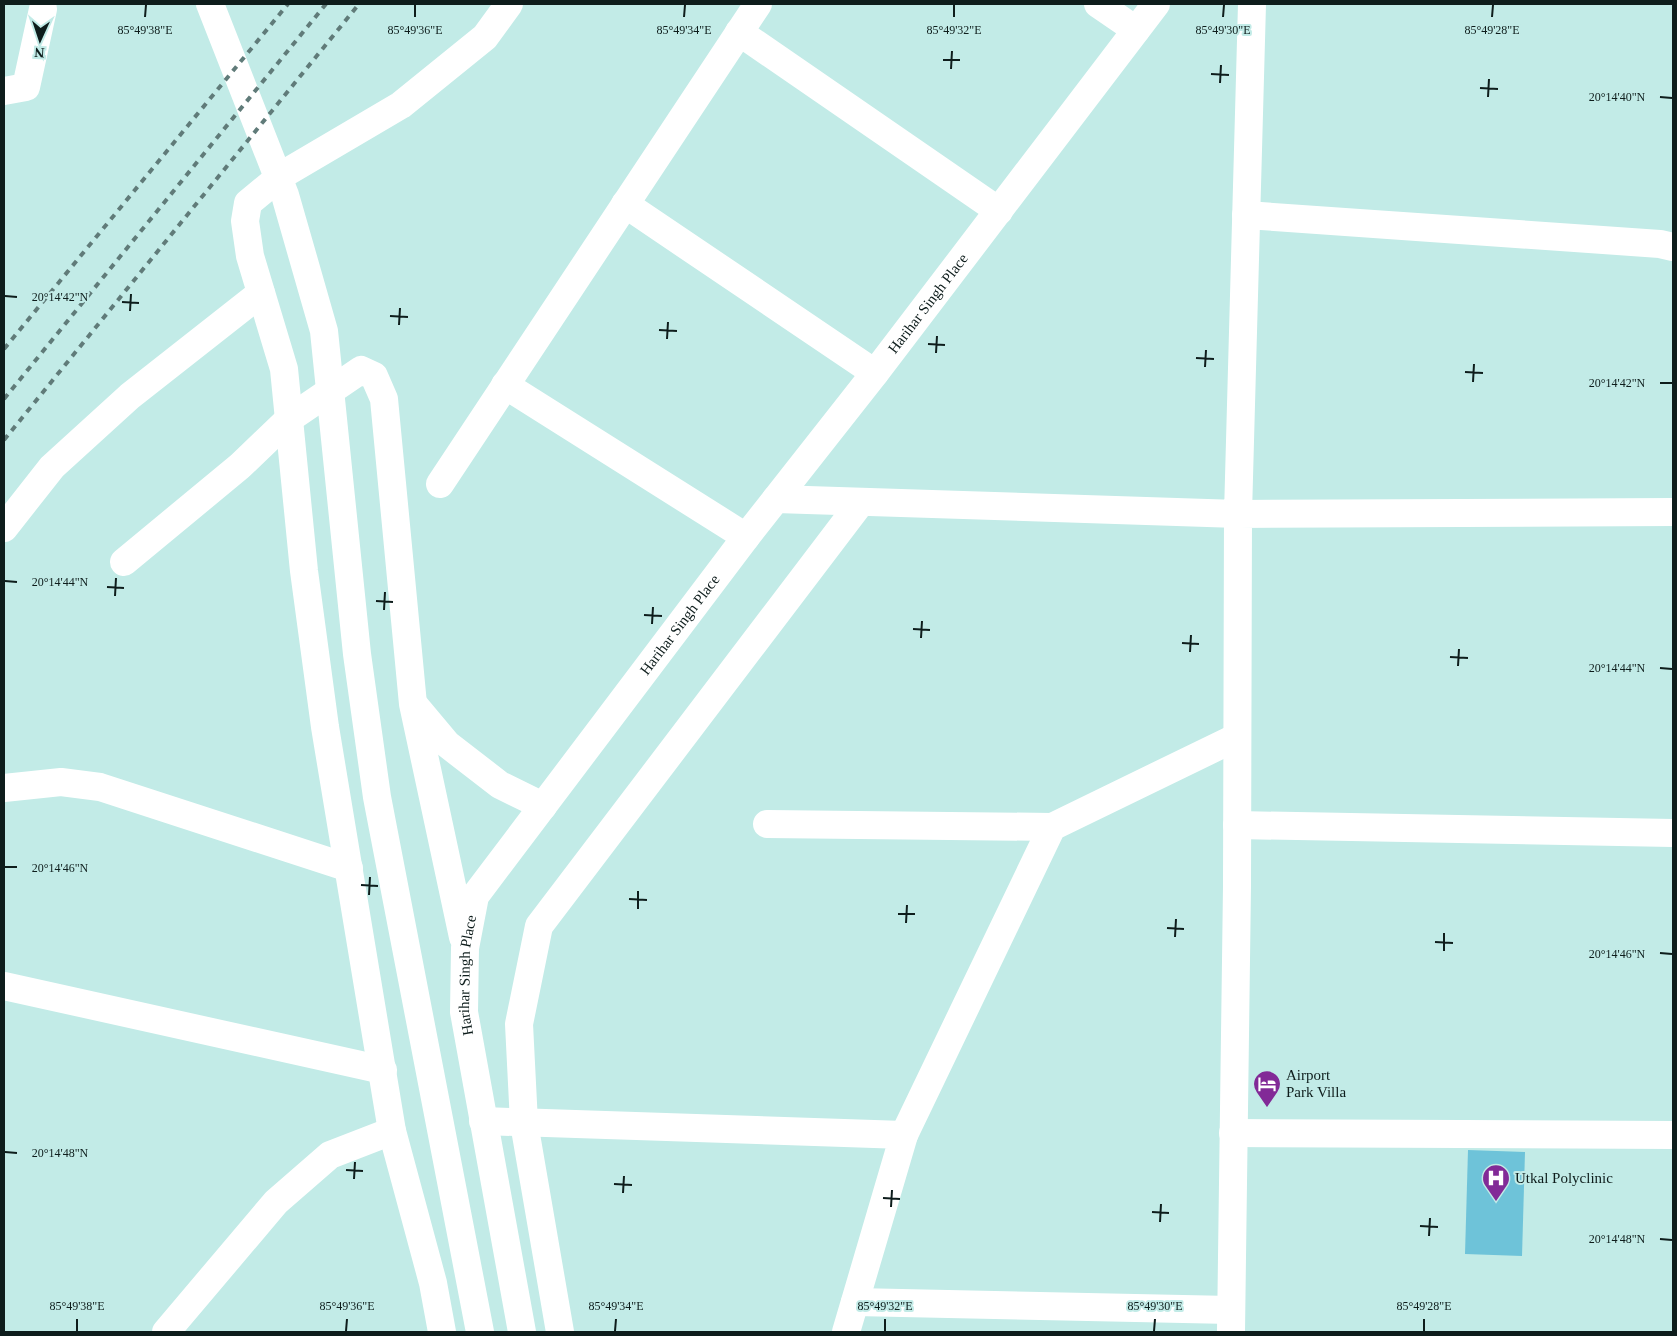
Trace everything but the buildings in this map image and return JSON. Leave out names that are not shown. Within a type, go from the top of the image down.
[{"type":"street","points":[[210,4],[285,195],[324,331],[356,654],[377,797],[480,1332]]},
{"type":"street","points":[[442,1332],[433,1283],[392,1130],[321,698],[304,570],[284,368],[250,256],[245,221],[248,203],[282,175],[401,105],[485,37],[509,4]]},
{"type":"street","points":[[440,484],[758,4]]},
{"type":"street","points":[[1098,4],[1136,30]]},
{"type":"street","name":"Harihar Singh Place","points":[[522,1332],[464,1012],[465,948],[475,896],[746,537],[875,373],[1156,4]]},
{"type":"street","points":[[855,1302],[1230,1321],[1237,825],[1238,514],[1252,4]]},
{"type":"street","points":[[4,91],[26,87],[48,6]]},
{"type":"street","points":[[739,32],[999,211]]},
{"type":"street","points":[[624,204],[875,373]]},
{"type":"street","points":[[1246,216],[1650,243],[1673,247]]},
{"type":"street","points":[[4,528],[52,467],[130,396],[261,293]]},
{"type":"street","points":[[124,562],[240,466],[289,419],[361,370],[374,376],[384,400],[413,704],[465,948]]},
{"type":"street","points":[[505,385],[746,537]]},
{"type":"street","points":[[776,499],[1238,514],[1673,512]]},
{"type":"street","points":[[560,1332],[524,1123],[518,1024],[539,926],[861,502]]},
{"type":"street","points":[[413,704],[447,744],[500,785],[543,806]]},
{"type":"street","points":[[767,824],[1052,826],[1237,737]]},
{"type":"street","points":[[4,788],[61,782],[100,787],[349,868]]},
{"type":"street","points":[[1237,825],[1673,833]]},
{"type":"street","points":[[846,1332],[904,1135],[1052,826]]},
{"type":"street","points":[[4,986],[383,1070]]},
{"type":"street","points":[[483,1121],[904,1135]]},
{"type":"street","points":[[166,1332],[276,1202],[330,1155],[392,1130]]},
{"type":"street","points":[[1233,1133],[1673,1135]]},
{"type":"railway","points":[[4,349],[288,4]]},
{"type":"railway","points":[[4,399],[326,4]]},
{"type":"railway","points":[[4,440],[359,4]]},
{"type":"place","name":"Airport Park Villa","points":[[1267,1108]]},
{"type":"place","name":"Utkal Polyclinic","points":[[1496,1202]]}]
